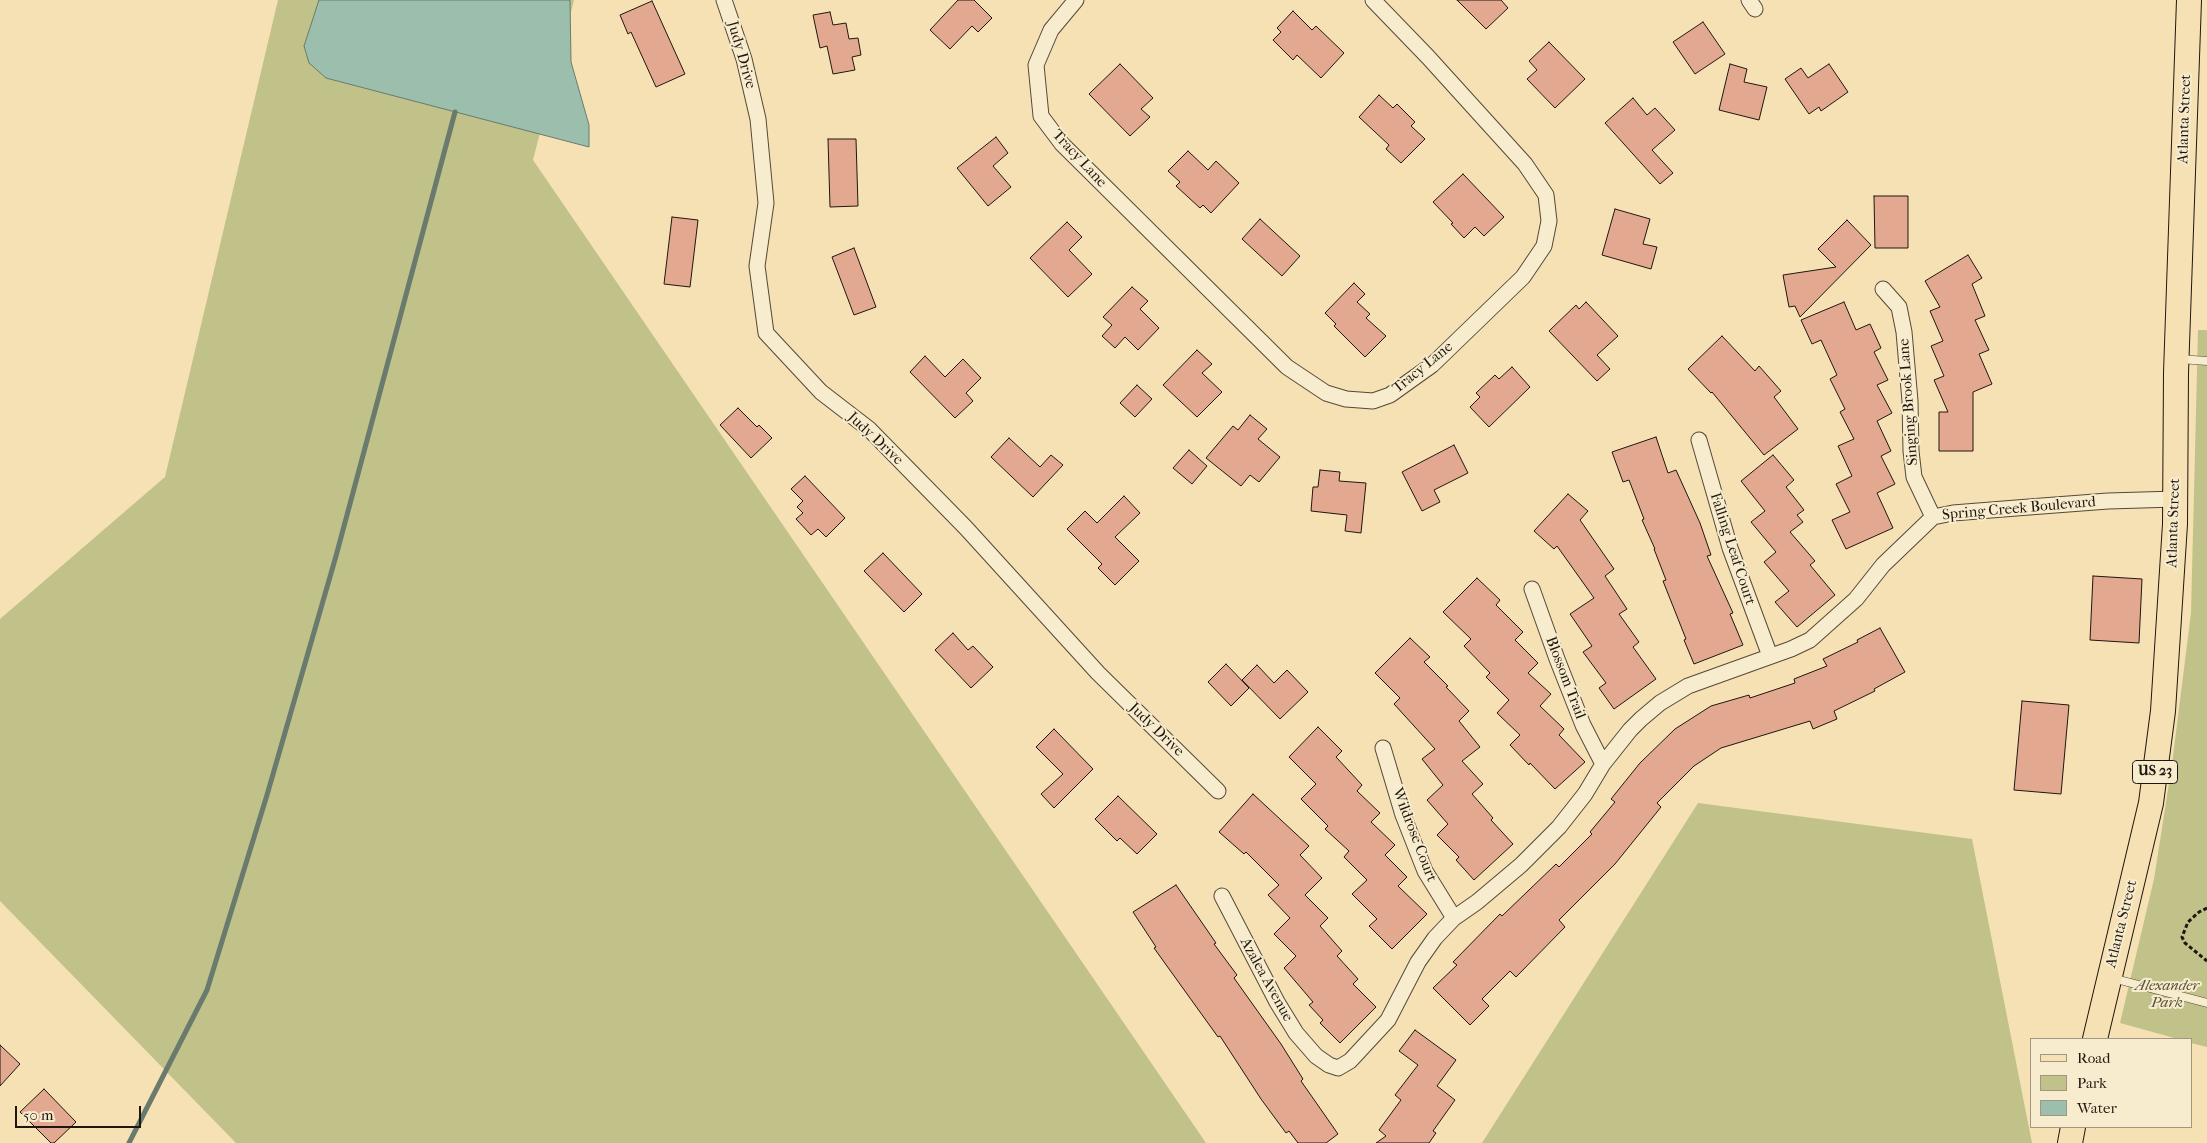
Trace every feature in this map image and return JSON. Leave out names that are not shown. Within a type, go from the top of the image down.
[{"type":"main road","name":"Atlanta Street","points":[[2095,1038],[2151,802],[2163,711],[2176,499],[2178,358],[2189,0]]},
{"type":"main road","points":[[2070,1143],[2074,1128]]},
{"type":"street","name":"Judy Drive","points":[[724,0],[744,59],[758,119],[766,203],[757,266],[766,334],[821,392],[869,429],[966,528],[1098,673],[1218,791]]},
{"type":"street","name":"Tracy Lane","points":[[1076,0],[1051,30],[1036,65],[1041,116],[1062,144],[1287,367],[1326,393],[1346,399],[1372,401],[1390,395],[1432,365],[1523,277],[1544,246],[1549,221],[1546,195],[1525,164],[1428,57],[1373,0]]},
{"type":"street","name":"Singing Brook Lane","points":[[1883,289],[1899,307],[1904,332],[1914,477],[1933,517]]},
{"type":"street","name":"Falling Leaf Court","points":[[1699,440],[1730,548],[1770,656]]},
{"type":"street","name":"Spring Creek Boulevard","points":[[1319,1058],[1329,1065],[1338,1068],[1350,1061],[1364,1047],[1388,1020],[1418,962],[1435,938],[1454,918],[1477,902],[1521,865],[1559,827],[1585,794],[1603,764],[1630,730],[1667,699],[1688,686],[1791,649],[1810,640],[1856,599],[1883,565],[1933,517],[1952,513],[2030,507],[2176,499]]},
{"type":"street","name":"Blossom Trail","points":[[1532,589],[1573,700],[1603,764]]},
{"type":"street","name":"Wildrose Court","points":[[1383,748],[1403,815],[1425,871],[1454,918]]},
{"type":"street","name":"Azalea Avenue","points":[[1222,896],[1282,1010],[1296,1033],[1319,1058]]},
{"type":"lane","points":[[2178,358],[2207,361]]},
{"type":"lane","points":[[2110,978],[2207,1003]]},
{"type":"path","points":[[2207,908],[2199,912],[2188,922],[2182,937],[2185,943],[2207,961]]},
{"type":"green space","points":[[278,0],[574,0],[533,160],[1206,1143],[236,1143],[0,901],[0,619],[165,477]]},
{"type":"green space","name":"Alexander Park","points":[[2198,330],[2207,330],[2207,1047],[2192,1043],[2192,1038],[2174,1038],[2120,1023],[2154,879],[2172,764],[2191,613]]},
{"type":"green space","points":[[1698,803],[1972,839],[2032,1143],[1482,1143]]},
{"type":"water","points":[[319,0],[570,0],[571,62],[589,125],[589,147],[326,78],[309,63],[304,46]]},
{"type":"building","points":[[958,0],[974,0],[992,18],[978,32],[972,26],[950,49],[930,30]]},
{"type":"building","points":[[1457,0],[1501,0],[1508,8],[1486,29]]},
{"type":"building","points":[[652,1],[685,74],[656,87],[631,32],[628,34],[620,15]]},
{"type":"building","points":[[1293,11],[1312,30],[1316,26],[1344,53],[1321,78],[1297,55],[1293,60],[1273,40],[1281,32],[1277,28]]},
{"type":"building","points":[[830,12],[833,25],[846,23],[849,39],[858,38],[861,55],[852,57],[855,70],[833,74],[827,46],[820,48],[813,15]]},
{"type":"building","points":[[1703,22],[1725,54],[1695,74],[1673,42]]},
{"type":"building","points":[[1549,42],[1585,79],[1555,108],[1527,79],[1537,70],[1529,61]]},
{"type":"building","points":[[1120,64],[1153,98],[1141,109],[1150,117],[1130,136],[1089,94]]},
{"type":"building","points":[[1730,64],[1747,69],[1744,82],[1767,87],[1759,120],[1719,110]]},
{"type":"building","points":[[1829,64],[1848,92],[1821,111],[1819,107],[1809,114],[1785,79],[1801,68],[1808,78]]},
{"type":"building","points":[[1379,95],[1393,108],[1397,104],[1415,122],[1411,126],[1425,139],[1401,163],[1386,149],[1389,145],[1359,117]]},
{"type":"building","points":[[1633,98],[1647,115],[1655,108],[1675,130],[1652,150],[1673,173],[1660,184],[1605,123]]},
{"type":"building","points":[[996,137],[1008,153],[993,166],[1011,187],[988,206],[957,168]]},
{"type":"building","points":[[828,139],[856,139],[858,206],[830,207]]},
{"type":"building","points":[[1188,151],[1208,170],[1216,161],[1239,183],[1211,213],[1203,205],[1200,208],[1176,186],[1180,182],[1168,171]]},
{"type":"building","points":[[1463,174],[1504,217],[1484,236],[1475,227],[1464,238],[1433,202]]},
{"type":"building","points":[[1874,196],[1908,196],[1908,248],[1875,248]]},
{"type":"building","points":[[1615,209],[1650,219],[1643,244],[1657,247],[1651,269],[1602,255]]},
{"type":"building","points":[[672,217],[698,220],[690,287],[664,284]]},
{"type":"building","points":[[1260,219],[1300,256],[1282,276],[1242,239]]},
{"type":"building","points":[[1847,220],[1871,245],[1800,317],[1795,306],[1789,307],[1783,275],[1836,267],[1818,249]]},
{"type":"building","points":[[1067,222],[1082,237],[1069,250],[1092,274],[1068,297],[1030,258]]},
{"type":"building","points":[[854,248],[876,307],[854,315],[832,257]]},
{"type":"building","points":[[1968,255],[1982,278],[1972,284],[1985,316],[1975,320],[1989,350],[1979,354],[1992,384],[1973,392],[1973,451],[1939,451],[1939,412],[1948,412],[1934,380],[1944,376],[1931,346],[1943,341],[1930,311],[1940,307],[1925,281]]},
{"type":"building","points":[[1354,283],[1365,294],[1357,302],[1370,314],[1366,318],[1386,336],[1365,357],[1334,326],[1336,324],[1325,313]]},
{"type":"building","points":[[1132,287],[1148,301],[1140,309],[1159,328],[1138,350],[1125,337],[1115,348],[1102,336],[1112,325],[1103,317]]},
{"type":"building","points":[[1586,302],[1618,336],[1597,355],[1610,369],[1597,381],[1549,331],[1576,305],[1579,309]]},
{"type":"building","points":[[1844,302],[1856,330],[1870,324],[1881,348],[1874,352],[1888,380],[1877,385],[1892,413],[1877,421],[1891,451],[1881,456],[1895,484],[1877,493],[1893,528],[1846,549],[1832,520],[1850,512],[1836,484],[1852,476],[1838,446],[1854,439],[1840,412],[1845,409],[1830,379],[1837,375],[1821,340],[1812,344],[1801,320]]},
{"type":"building","points":[[1722,336],[1755,371],[1759,366],[1781,391],[1774,397],[1798,429],[1764,455],[1712,392],[1688,369]]},
{"type":"building","points":[[1197,350],[1212,364],[1202,373],[1222,392],[1197,417],[1163,385]]},
{"type":"building","points":[[925,356],[945,377],[963,359],[981,378],[966,393],[973,401],[955,418],[910,372]]},
{"type":"building","points":[[1512,367],[1530,387],[1489,427],[1470,407],[1480,397],[1476,393],[1495,375],[1499,379]]},
{"type":"building","points":[[1137,385],[1152,399],[1135,417],[1120,403]]},
{"type":"building","points":[[738,408],[757,427],[759,425],[772,438],[751,458],[720,425]]},
{"type":"building","points":[[1250,415],[1267,429],[1258,439],[1280,457],[1259,482],[1250,475],[1241,486],[1206,458],[1233,426],[1238,430]]},
{"type":"building","points":[[1656,437],[1668,473],[1676,470],[1700,523],[1711,555],[1707,556],[1733,613],[1730,614],[1743,645],[1694,664],[1663,581],[1666,580],[1642,520],[1644,519],[1629,480],[1623,482],[1612,452]]},
{"type":"building","points":[[1009,438],[1040,467],[1051,455],[1063,465],[1033,497],[991,457]]},
{"type":"building","points":[[1454,445],[1468,473],[1434,490],[1440,502],[1422,511],[1402,472]]},
{"type":"building","points":[[1189,450],[1207,466],[1192,484],[1173,468]]},
{"type":"building","points":[[1773,455],[1794,480],[1786,487],[1804,510],[1797,515],[1803,522],[1790,532],[1815,561],[1810,565],[1835,595],[1797,627],[1775,602],[1789,591],[1764,562],[1776,552],[1751,522],[1765,511],[1741,481]]},
{"type":"building","points":[[1320,470],[1340,472],[1339,481],[1366,483],[1361,533],[1345,531],[1347,515],[1311,511],[1313,487],[1318,487]]},
{"type":"building","points":[[805,476],[845,518],[826,537],[818,529],[811,535],[796,519],[803,513],[797,507],[803,501],[791,489]]},
{"type":"building","points":[[1568,494],[1588,511],[1580,520],[1614,569],[1605,576],[1627,609],[1619,614],[1639,642],[1633,647],[1656,679],[1614,709],[1599,688],[1606,683],[1583,652],[1592,646],[1570,614],[1594,598],[1557,546],[1554,549],[1534,531]]},
{"type":"building","points":[[1124,496],[1140,513],[1115,537],[1139,561],[1115,585],[1098,568],[1102,564],[1067,529],[1085,511],[1097,523]]},
{"type":"building","points":[[883,553],[922,594],[904,612],[864,571]]},
{"type":"building","points":[[2093,576],[2142,579],[2139,643],[2090,640]]},
{"type":"building","points":[[1477,578],[1500,600],[1496,605],[1523,632],[1515,640],[1538,663],[1528,673],[1551,694],[1540,706],[1564,729],[1559,735],[1585,762],[1555,789],[1510,745],[1520,735],[1497,713],[1509,700],[1486,677],[1490,673],[1464,646],[1471,639],[1443,612]]},
{"type":"building","points":[[1880,628],[1905,672],[1874,689],[1875,691],[1834,711],[1837,719],[1813,729],[1810,721],[1721,748],[1694,766],[1657,803],[1661,807],[1615,864],[1559,920],[1565,927],[1516,977],[1510,971],[1482,999],[1489,1006],[1470,1025],[1433,988],[1457,965],[1453,962],[1500,914],[1502,916],[1556,864],[1559,867],[1592,834],[1590,832],[1615,802],[1611,799],[1640,763],[1675,729],[1711,706],[1749,695],[1750,698],[1795,683],[1794,679],[1827,666],[1823,659],[1858,642],[1857,640]]},
{"type":"building","points":[[953,633],[968,650],[973,646],[993,667],[971,688],[935,650]]},
{"type":"building","points":[[1410,638],[1430,657],[1424,662],[1469,711],[1459,721],[1480,747],[1462,761],[1483,784],[1472,794],[1493,818],[1491,820],[1513,844],[1474,880],[1456,860],[1459,857],[1437,835],[1448,824],[1427,800],[1443,785],[1422,759],[1435,749],[1394,704],[1400,698],[1375,673]]},
{"type":"building","points":[[1226,664],[1249,688],[1231,706],[1208,682]]},
{"type":"building","points":[[1257,665],[1274,683],[1287,670],[1308,692],[1280,719],[1242,680]]},
{"type":"building","points":[[2022,701],[2069,705],[2061,794],[2014,790]]},
{"type":"building","points":[[1318,727],[1342,751],[1336,757],[1362,785],[1357,791],[1380,813],[1371,822],[1395,845],[1385,855],[1407,877],[1398,886],[1427,914],[1392,949],[1369,926],[1377,919],[1352,894],[1367,880],[1344,857],[1349,851],[1325,829],[1328,826],[1301,799],[1316,784],[1289,757]]},
{"type":"building","points":[[1054,729],[1093,769],[1054,808],[1041,794],[1063,774],[1036,747]]},
{"type":"building","points":[[1253,794],[1309,846],[1300,855],[1322,878],[1305,895],[1328,918],[1320,926],[1342,951],[1337,956],[1358,979],[1353,984],[1376,1007],[1340,1043],[1320,1023],[1323,1020],[1309,1005],[1313,1002],[1284,968],[1296,956],[1274,934],[1290,918],[1268,895],[1279,885],[1246,852],[1244,854],[1219,832]]},
{"type":"building","points":[[1118,796],[1157,834],[1137,854],[1120,838],[1117,841],[1095,819]]},
{"type":"building","points":[[1176,885],[1216,943],[1214,944],[1237,975],[1234,978],[1281,1044],[1303,1079],[1301,1081],[1338,1134],[1326,1143],[1298,1143],[1289,1131],[1286,1133],[1261,1099],[1220,1036],[1218,1037],[1154,948],[1156,947],[1133,912]]},
{"type":"building","points":[[1415,1030],[1456,1060],[1437,1086],[1455,1100],[1433,1131],[1436,1133],[1429,1143],[1376,1143],[1386,1136],[1379,1130],[1401,1100],[1395,1095],[1418,1065],[1399,1051]]},
{"type":"building","points":[[0,1045],[20,1064],[0,1086]]},
{"type":"building","points":[[44,1089],[76,1122],[54,1143],[51,1143],[20,1112]]},
{"type":"waterway","points":[[129,1143],[207,990],[267,795],[336,556],[455,112]]}]
